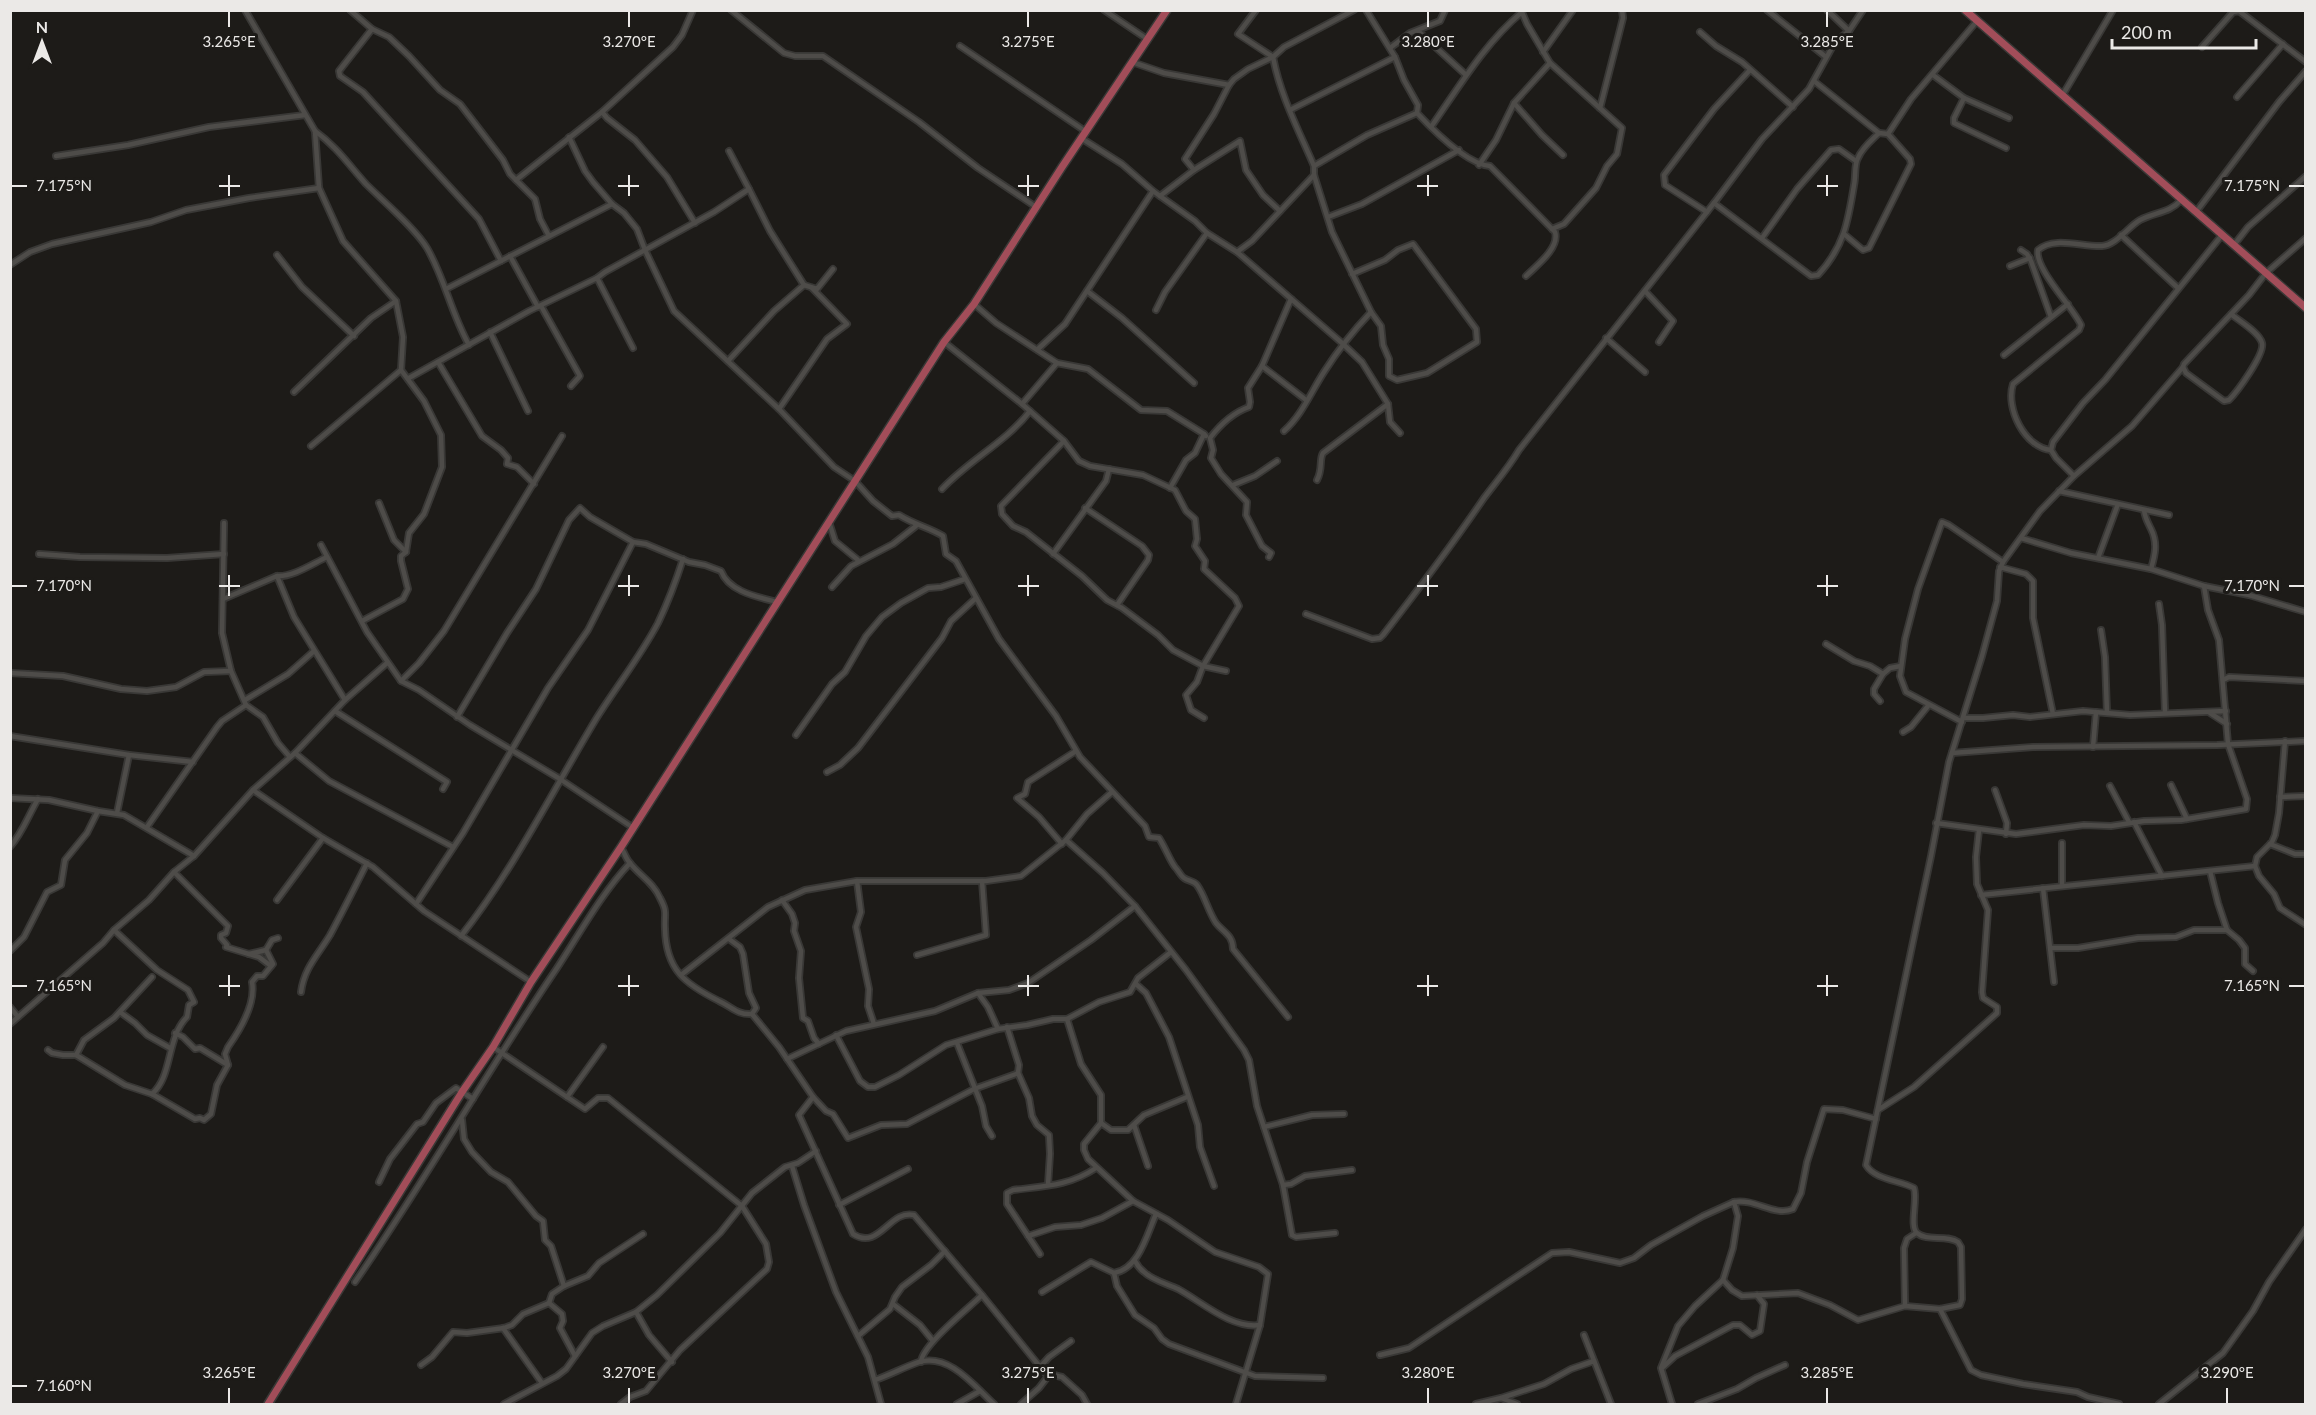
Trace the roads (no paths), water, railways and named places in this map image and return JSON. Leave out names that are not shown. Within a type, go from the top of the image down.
[{"type":"main road","points":[[268,1404],[462,1092],[494,1047],[531,982],[621,847],[944,342],[974,304],[1085,131],[1167,10]]},
{"type":"main road","points":[[1965,10],[2306,308]]},
{"type":"street","points":[[245,10],[315,131],[332,143],[426,246],[446,289],[450,307],[469,345]]},
{"type":"street","points":[[350,10],[372,28],[389,37],[440,90],[460,104],[503,160],[504,165],[535,199],[540,219],[549,236]]},
{"type":"street","points":[[516,180],[602,112],[673,47],[682,35],[693,10]]},
{"type":"street","points":[[731,10],[784,53],[795,56],[823,56],[1036,207]]},
{"type":"street","points":[[1104,10],[1147,39]]},
{"type":"street","points":[[1256,10],[1238,34],[1273,57],[1290,110],[1314,166],[1314,176],[1332,232],[1352,274],[1371,312],[1381,326],[1383,345],[1389,358],[1388,374],[1392,379],[1407,379],[1427,373],[1477,342],[1476,329],[1413,244],[1398,250],[1385,260],[1352,274]]},
{"type":"street","points":[[1336,10],[1341,15]]},
{"type":"street","points":[[1194,170],[1185,159],[1214,114],[1228,85],[1248,69],[1273,57],[1284,47],[1354,10]]},
{"type":"street","points":[[1366,10],[1395,57],[1404,80],[1418,105],[1417,113]]},
{"type":"street","points":[[1390,48],[1410,33],[1440,21],[1445,10]]},
{"type":"street","points":[[1544,52],[1573,10]]},
{"type":"street","points":[[1600,108],[1623,18],[1622,10]]},
{"type":"street","points":[[1767,10],[1826,57]]},
{"type":"street","points":[[1827,10],[1849,31]]},
{"type":"street","points":[[1306,614],[1372,639],[1380,638],[1444,557],[1493,485],[1508,469],[1519,450],[1606,338],[1762,139],[1814,81],[1835,42],[1849,31],[1863,10]]},
{"type":"street","points":[[2062,96],[2114,10]]},
{"type":"street","points":[[1431,127],[1466,75],[1507,24],[1522,11],[1550,63],[1622,128],[1617,154],[1607,166],[1596,188],[1564,224],[1552,230]]},
{"type":"street","points":[[2202,47],[2234,12],[2244,12],[2306,62]]},
{"type":"street","points":[[1888,134],[1911,99],[1977,21]]},
{"type":"street","points":[[372,28],[339,71],[340,76],[363,92],[479,219],[501,261]]},
{"type":"street","points":[[1418,31],[1466,75]]},
{"type":"street","points":[[1700,32],[1716,46],[1742,62],[1793,107]]},
{"type":"street","points":[[2237,97],[2283,44]]},
{"type":"street","points":[[960,46],[1085,131]]},
{"type":"street","points":[[1290,110],[1395,57]]},
{"type":"street","points":[[1132,62],[1164,73],[1228,85]]},
{"type":"street","points":[[1479,165],[1496,140],[1514,103],[1550,63]]},
{"type":"street","points":[[1707,212],[1665,185],[1664,175],[1714,110],[1750,70]]},
{"type":"street","points":[[2196,212],[2279,102],[2306,71]]},
{"type":"street","points":[[1933,75],[1964,98],[2009,118]]},
{"type":"street","points":[[1814,81],[1879,133],[1888,134],[1910,159],[1911,164],[1869,248],[1863,250],[1844,234]]},
{"type":"street","points":[[1964,98],[1954,118],[1954,123],[2006,148]]},
{"type":"street","points":[[1514,103],[1542,135],[1563,154]]},
{"type":"street","points":[[602,112],[635,140],[668,177],[695,223]]},
{"type":"street","points":[[1417,113],[1479,165],[1490,166],[1556,235],[1555,242],[1547,253],[1526,276]]},
{"type":"street","points":[[1314,166],[1367,135],[1417,113]]},
{"type":"street","points":[[56,156],[128,145],[209,127],[305,115]]},
{"type":"street","points":[[311,446],[401,370],[403,338],[396,301],[343,241],[319,188],[315,131]]},
{"type":"street","points":[[1714,203],[1813,277],[1818,275],[1834,257],[1844,234],[1855,182],[1856,161],[1879,133]]},
{"type":"street","points":[[569,137],[585,171],[612,204],[624,213],[637,229],[674,311],[779,409],[834,467],[855,481],[873,501],[892,516],[899,515],[916,526],[932,530],[943,536],[946,554],[956,561],[999,639],[1056,716],[1076,751],[1145,826],[1149,837],[1159,838],[1174,866],[1184,878],[1196,884],[1207,909],[1221,929],[1227,932],[1233,949],[1288,1017]]},
{"type":"street","points":[[1081,138],[1122,164],[1207,233],[1238,252],[1342,343],[1362,362],[1388,404],[1390,422],[1400,433]]},
{"type":"street","points":[[1160,196],[1194,170],[1240,141],[1246,170],[1263,195],[1280,211]]},
{"type":"street","points":[[1762,238],[1793,195],[1831,150],[1839,149],[1856,161]]},
{"type":"street","points":[[1328,217],[1362,204],[1459,150]]},
{"type":"street","points":[[729,152],[770,231],[804,285],[817,289],[833,269]]},
{"type":"street","points":[[1238,252],[1314,176]]},
{"type":"street","points":[[2234,245],[2248,227],[2306,176]]},
{"type":"street","points":[[10,265],[24,255],[52,244],[151,222],[186,210],[319,188]]},
{"type":"street","points":[[409,378],[490,332],[597,278],[695,223],[749,189]]},
{"type":"street","points":[[1038,349],[1065,324],[1153,191]]},
{"type":"street","points":[[2051,450],[2044,450],[2026,435],[2016,418],[2011,392],[2013,384],[2079,330],[2079,321],[2040,265],[2038,250],[2054,244],[2104,246],[2140,220],[2171,209],[2181,200]]},
{"type":"street","points":[[446,289],[612,204]]},
{"type":"street","points":[[1156,309],[1165,292],[1207,233]]},
{"type":"street","points":[[2121,235],[2178,288]]},
{"type":"street","points":[[2074,476],[2051,450],[2053,442],[2222,235]]},
{"type":"street","points":[[1723,1280],[1742,1296],[1798,1293],[1830,1305],[1858,1320],[1905,1306],[1940,1309],[1960,1305],[1962,1299],[1961,1247],[1955,1239],[1922,1236],[1916,1233],[1913,1227],[1914,1188],[1869,1171],[1866,1165],[1936,823],[1952,753],[1995,607],[2001,564],[2040,511],[2074,476],[2132,426],[2266,273],[2306,238]]},
{"type":"street","points":[[2021,250],[2030,258],[2051,317]]},
{"type":"street","points":[[277,255],[302,287],[354,336]]},
{"type":"street","points":[[510,256],[580,376],[571,386]]},
{"type":"street","points":[[2010,266],[2030,258]]},
{"type":"street","points":[[597,278],[633,348]]},
{"type":"street","points":[[728,361],[774,311],[804,285]]},
{"type":"street","points":[[779,409],[827,339],[847,324],[812,288]]},
{"type":"street","points":[[1087,291],[1122,318],[1194,382]]},
{"type":"street","points":[[1645,291],[1673,321],[1659,342]]},
{"type":"street","points":[[1210,438],[1220,426],[1249,407],[1248,388],[1262,366],[1291,299]]},
{"type":"street","points":[[294,392],[371,318],[396,301]]},
{"type":"street","points":[[974,304],[996,323],[1057,363],[1088,369],[1141,410],[1167,411],[1210,438],[1213,450],[1211,458],[1221,474],[1247,502],[1246,515],[1262,546],[1271,554],[1269,557]]},
{"type":"street","points":[[2004,355],[2068,304]]},
{"type":"street","points":[[1284,431],[1297,419],[1306,400],[1342,343],[1371,312]]},
{"type":"street","points":[[2183,367],[2186,373],[2220,400],[2229,400],[2237,391],[2262,348],[2262,341],[2230,314]]},
{"type":"street","points":[[490,332],[528,411]]},
{"type":"street","points":[[1606,338],[1645,372]]},
{"type":"street","points":[[944,342],[1030,411],[1064,441],[1079,461],[1143,475],[1175,490],[1185,511],[1195,519],[1197,538],[1195,546],[1205,561],[1204,569],[1235,598],[1239,606],[1203,666],[1197,682],[1186,695],[1191,710],[1203,718]]},
{"type":"street","points":[[438,362],[482,436],[501,450],[508,458],[507,464],[517,467],[534,484]]},
{"type":"street","points":[[1022,404],[1057,363]]},
{"type":"street","points":[[1262,366],[1306,400]]},
{"type":"street","points":[[363,621],[403,599],[406,594],[408,589],[401,556],[406,552],[409,533],[423,516],[442,467],[440,429],[409,378],[401,370]]},
{"type":"street","points":[[1317,480],[1322,471],[1320,458],[1323,453],[1388,404]]},
{"type":"street","points":[[942,489],[955,474],[1009,435],[1030,411]]},
{"type":"street","points":[[1170,488],[1186,460],[1195,453],[1204,434]]},
{"type":"street","points":[[401,681],[444,632],[562,436]]},
{"type":"street","points":[[1064,441],[1000,509],[1002,514],[1013,525],[1092,584],[1107,600],[1158,635],[1173,650],[1203,666],[1226,671]]},
{"type":"street","points":[[1233,485],[1255,476],[1277,461]]},
{"type":"street","points":[[1053,554],[1106,481],[1109,469]]},
{"type":"street","points":[[2059,491],[2169,515]]},
{"type":"street","points":[[379,503],[394,540],[406,552]]},
{"type":"street","points":[[2098,558],[2118,504]]},
{"type":"street","points":[[457,717],[536,589],[568,519],[580,508],[590,517],[633,542],[646,544],[722,572],[724,579],[741,590],[777,602]]},
{"type":"street","points":[[1085,508],[1142,546],[1149,555],[1148,560],[1117,605]]},
{"type":"street","points":[[2144,510],[2145,521],[2151,529],[2156,551],[2151,569]]},
{"type":"street","points":[[829,522],[834,541],[858,560]]},
{"type":"street","points":[[2053,714],[2033,618],[2033,580],[2026,574],[2001,564],[1949,525],[1944,522],[1940,524],[1918,589],[1900,666],[1900,676],[1906,692],[1928,706],[1962,720],[2013,715],[2030,717],[2096,712],[2130,715],[2226,711]]},
{"type":"street","points":[[224,523],[222,633],[231,671],[245,702],[263,717],[278,743],[329,781],[453,847]]},
{"type":"street","points":[[832,587],[858,560],[893,544],[916,526]]},
{"type":"street","points":[[2021,538],[2047,547],[2151,569],[2204,586],[2249,595],[2306,612]]},
{"type":"street","points":[[416,904],[464,833],[548,688],[588,630],[633,542]]},
{"type":"street","points":[[321,545],[387,663],[401,681],[560,779],[632,827]]},
{"type":"street","points":[[39,554],[167,558],[224,554]]},
{"type":"street","points":[[223,599],[327,557]]},
{"type":"street","points":[[460,936],[482,909],[528,837],[560,779],[657,625],[671,596],[683,559]]},
{"type":"street","points":[[277,576],[294,617],[345,700]]},
{"type":"street","points":[[796,735],[832,684],[845,672],[866,636],[882,617],[928,588],[940,587],[964,579]]},
{"type":"street","points":[[1936,823],[2006,834],[2084,825],[2112,826],[2132,822],[2187,819],[2246,809],[2248,806],[2242,779],[2228,744],[2218,640],[2208,610],[2204,586]]},
{"type":"street","points":[[827,772],[840,765],[858,748],[888,711],[896,695],[942,638],[951,621],[976,598]]},
{"type":"street","points":[[2159,604],[2162,625],[2165,712]]},
{"type":"street","points":[[2101,630],[2105,657],[2107,713]]},
{"type":"street","points":[[1826,644],[1854,661],[1870,666],[1883,674]]},
{"type":"street","points":[[147,827],[222,721],[245,702],[288,674],[314,651]]},
{"type":"street","points":[[10,1024],[104,943],[114,930],[149,900],[174,872],[194,856],[253,790],[292,755],[345,700],[387,663]]},
{"type":"street","points":[[1880,701],[1874,694],[1874,689],[1883,674],[1890,668],[1900,666]]},
{"type":"street","points":[[10,673],[63,676],[121,689],[147,691],[176,687],[204,672],[231,671]]},
{"type":"street","points":[[2223,680],[2229,677],[2306,681]]},
{"type":"street","points":[[1903,732],[1911,727],[1928,706]]},
{"type":"street","points":[[335,711],[447,782],[443,789]]},
{"type":"street","points":[[2093,747],[2096,712]]},
{"type":"street","points":[[2208,712],[2227,724]]},
{"type":"street","points":[[10,736],[129,755],[194,762]]},
{"type":"street","points":[[2285,741],[2275,835],[2270,844],[2257,857],[2255,866],[2259,876],[2274,894],[2280,908],[2306,925]]},
{"type":"street","points":[[1952,753],[2033,747],[2306,741]]},
{"type":"street","points":[[1076,751],[1028,782],[1025,794],[1017,798],[1064,842],[1102,873],[1135,906],[1244,1050],[1249,1060],[1253,1087],[1264,1127],[1283,1185],[1292,1234],[1296,1237],[1335,1233]]},
{"type":"street","points":[[117,813],[129,755]]},
{"type":"street","points":[[2171,785],[2187,819]]},
{"type":"street","points":[[2110,786],[2162,876]]},
{"type":"street","points":[[253,790],[323,838],[367,863],[416,904],[460,936],[531,982]]},
{"type":"street","points":[[1995,790],[2007,823],[2006,834]]},
{"type":"street","points":[[681,975],[768,907],[805,890],[857,881],[982,881],[1021,876],[1064,842],[1087,814],[1112,792]]},
{"type":"street","points":[[2280,797],[2306,796]]},
{"type":"street","points":[[10,798],[38,799],[133,818],[194,856]]},
{"type":"street","points":[[10,847],[23,833],[27,818],[38,799]]},
{"type":"street","points":[[10,951],[24,937],[47,892],[61,885],[65,860],[87,833],[98,811]]},
{"type":"street","points":[[1878,1110],[1914,1087],[1997,1013],[1997,1007],[1983,998],[1982,992],[1988,910],[1977,884],[1976,857],[1979,830]]},
{"type":"street","points":[[277,900],[323,838]]},
{"type":"street","points":[[2062,843],[2062,886]]},
{"type":"street","points":[[2270,844],[2295,854],[2306,854]]},
{"type":"street","points":[[621,847],[630,863],[657,891],[666,910],[664,927],[671,964],[686,983],[695,989],[740,1014],[752,1014]]},
{"type":"street","points":[[301,992],[303,976],[332,931],[367,863]]},
{"type":"street","points":[[355,1282],[591,916],[630,863]]},
{"type":"street","points":[[1981,895],[2255,866]]},
{"type":"street","points":[[2211,871],[2217,903],[2227,930],[2245,948],[2244,964],[2253,971]]},
{"type":"street","points":[[174,872],[228,926],[226,933],[221,935],[226,947],[259,957],[271,966]]},
{"type":"street","points":[[857,881],[861,912],[856,927],[869,989],[868,1006],[874,1024]]},
{"type":"street","points":[[917,955],[986,935],[982,881]]},
{"type":"street","points":[[2043,888],[2054,982]]},
{"type":"street","points":[[782,900],[792,914],[795,923],[794,931],[801,951],[799,978],[803,1018],[807,1021],[819,1044]]},
{"type":"street","points":[[787,1059],[836,1035],[935,1011],[978,993],[1009,990],[1028,983],[1091,940],[1135,906]]},
{"type":"street","points":[[114,930],[157,970],[192,994],[194,1002],[189,1005],[187,1017],[181,1021],[175,1033],[161,1084],[152,1094]]},
{"type":"street","points":[[2051,948],[2078,948],[2138,938],[2176,937],[2194,930],[2227,930]]},
{"type":"street","points":[[249,954],[266,950],[272,940],[278,938]]},
{"type":"street","points":[[729,939],[740,947],[749,993],[756,1008],[752,1014]]},
{"type":"street","points":[[48,1050],[63,1055],[76,1055],[125,1085],[152,1094],[195,1119],[204,1120],[210,1114],[217,1085],[228,1065],[225,1054],[245,1016],[254,991],[253,980],[257,976],[263,976],[273,964],[266,950]]},
{"type":"street","points":[[836,1035],[860,1081],[865,1086],[871,1087],[899,1075],[941,1047],[998,1029],[1067,1018],[1099,1002],[1130,992],[1142,974],[1171,952]]},
{"type":"street","points":[[76,1055],[84,1040],[120,1012],[152,977]]},
{"type":"street","points":[[1136,984],[1146,993],[1169,1037],[1184,1079],[1187,1097],[1197,1125],[1200,1147],[1214,1186]]},
{"type":"street","points":[[978,993],[988,1007],[998,1029]]},
{"type":"street","points":[[10,1007],[18,1017]]},
{"type":"street","points":[[120,1012],[147,1035],[171,1048]]},
{"type":"street","points":[[752,1014],[787,1059],[813,1098],[826,1112],[833,1114],[848,1138],[881,1125],[907,1124],[974,1089],[1018,1073]]},
{"type":"street","points":[[1067,1018],[1081,1064],[1101,1095],[1101,1123],[1084,1144],[1088,1159],[1133,1202],[1182,1229],[1215,1252],[1265,1271],[1268,1279],[1260,1325],[1236,1404]]},
{"type":"street","points":[[1007,1027],[1019,1065],[1018,1073],[1029,1098],[1032,1116],[1037,1125],[1049,1135],[1048,1185]]},
{"type":"street","points":[[175,1033],[183,1037],[195,1049],[200,1048],[228,1065]]},
{"type":"street","points":[[957,1043],[982,1106],[986,1126],[992,1136]]},
{"type":"street","points":[[494,1047],[501,1054],[585,1109],[598,1098],[609,1098],[742,1206],[766,1244],[769,1262],[767,1269],[680,1350],[646,1391],[630,1397],[621,1404]]},
{"type":"street","points":[[567,1097],[603,1047]]},
{"type":"street","points":[[379,1182],[390,1159],[417,1124],[423,1122],[436,1102],[456,1088],[473,1099]]},
{"type":"street","points":[[1101,1123],[1111,1130],[1128,1130],[1144,1115],[1187,1097]]},
{"type":"street","points":[[813,1098],[799,1114],[853,1234],[859,1238],[871,1238],[902,1215],[914,1215],[982,1294],[1040,1367],[1049,1375],[1062,1377],[1082,1395],[1087,1404]]},
{"type":"street","points":[[1380,1355],[1409,1348],[1552,1253],[1569,1252],[1620,1263],[1634,1258],[1651,1245],[1703,1216],[1734,1202],[1752,1202],[1777,1211],[1793,1209],[1801,1193],[1806,1162],[1824,1109],[1843,1110],[1876,1119]]},
{"type":"street","points":[[1264,1127],[1312,1115],[1344,1114]]},
{"type":"street","points":[[461,1118],[464,1138],[472,1152],[491,1172],[508,1182],[536,1216],[543,1221],[545,1240],[551,1246],[564,1286]]},
{"type":"street","points":[[1134,1125],[1148,1166]]},
{"type":"street","points":[[504,1404],[566,1369],[587,1338],[597,1329],[636,1312],[691,1264],[746,1199],[763,1183],[785,1167],[792,1166],[816,1151]]},
{"type":"street","points":[[792,1166],[829,1274],[858,1336],[875,1380],[881,1404]]},
{"type":"street","points":[[1040,1254],[1007,1204],[1007,1193],[1081,1178],[1096,1168]]},
{"type":"street","points":[[839,1205],[908,1169]]},
{"type":"street","points":[[1283,1185],[1291,1184],[1305,1176],[1352,1170]]},
{"type":"street","points":[[1028,1236],[1055,1227],[1081,1225],[1102,1218],[1133,1202]]},
{"type":"street","points":[[1672,1404],[1661,1368],[1678,1326],[1695,1306],[1723,1280],[1733,1248],[1738,1216],[1734,1202]]},
{"type":"street","points":[[1042,1292],[1091,1262],[1118,1274],[1135,1261],[1156,1214]]},
{"type":"street","points":[[2159,1404],[2223,1353],[2306,1228]]},
{"type":"street","points":[[1905,1306],[1904,1248],[1908,1239],[1916,1233]]},
{"type":"street","points":[[421,1365],[432,1357],[453,1332],[467,1333],[512,1325],[523,1314],[549,1303],[552,1294],[564,1286],[588,1276],[599,1263],[643,1234]]},
{"type":"street","points":[[858,1336],[890,1309],[902,1287],[945,1251]]},
{"type":"street","points":[[1135,1261],[1149,1276],[1210,1308],[1234,1320],[1249,1325],[1260,1325]]},
{"type":"street","points":[[1114,1273],[1117,1286],[1135,1315],[1154,1328],[1162,1340],[1194,1355],[1255,1376],[1323,1378]]},
{"type":"street","points":[[921,1362],[924,1352],[933,1341],[982,1294]]},
{"type":"street","points":[[1661,1368],[1675,1356],[1733,1325],[1740,1325],[1752,1335],[1758,1334],[1764,1304],[1757,1295]]},
{"type":"street","points":[[549,1303],[562,1314],[563,1321],[560,1328],[574,1356]]},
{"type":"street","points":[[893,1304],[920,1325],[933,1341]]},
{"type":"street","points":[[1940,1309],[1971,1370],[1981,1375],[2077,1392],[2118,1404]]},
{"type":"street","points":[[636,1312],[649,1335],[672,1362]]},
{"type":"street","points":[[503,1328],[542,1383]]},
{"type":"street","points":[[1584,1335],[1611,1404]]},
{"type":"street","points":[[1040,1367],[1049,1357],[1071,1341]]},
{"type":"street","points":[[1476,1404],[1544,1384],[1571,1369],[1594,1361]]},
{"type":"street","points":[[875,1380],[921,1362],[943,1364],[964,1376],[994,1404]]},
{"type":"street","points":[[1698,1404],[1737,1389],[1766,1372],[1785,1365]]},
{"type":"street","points":[[1021,1404],[1039,1388],[1049,1375]]},
{"type":"street","points":[[957,1404],[980,1392]]},
{"type":"street","points":[[1501,1398],[1517,1404]]}]
